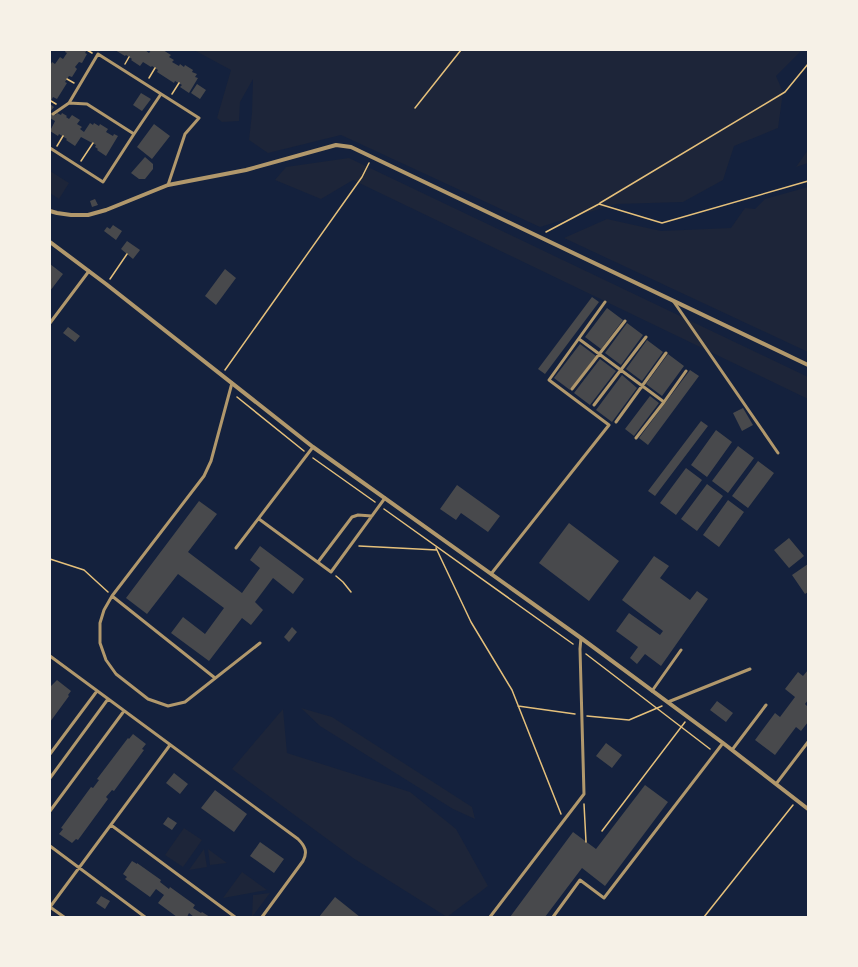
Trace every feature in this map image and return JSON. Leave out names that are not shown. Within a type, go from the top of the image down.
[{"type":"street","points":[[50,211],[71,215],[88,215],[106,210],[168,185],[246,170],[336,145],[351,147],[808,365]]},
{"type":"street","points":[[50,242],[89,270],[313,447],[581,638],[723,743],[808,809]]},
{"type":"lane","points":[[53,114],[69,103],[98,54],[199,118],[186,134],[168,185]]},
{"type":"lane","points":[[50,148],[103,182],[161,94]]},
{"type":"lane","points":[[69,103],[87,104],[134,134]]},
{"type":"lane","points":[[50,323],[89,270]]},
{"type":"lane","points":[[673,300],[778,452]]},
{"type":"lane","points":[[491,574],[609,425],[549,380],[606,302]]},
{"type":"lane","points":[[572,389],[625,321]]},
{"type":"lane","points":[[594,405],[646,337]]},
{"type":"lane","points":[[579,339],[664,402]]},
{"type":"lane","points":[[616,422],[666,353]]},
{"type":"lane","points":[[636,438],[686,371]]},
{"type":"lane","points":[[232,383],[211,461],[204,476],[112,596],[104,610],[100,623],[100,643],[106,660],[116,674],[148,699],[168,706],[185,702],[260,642]]},
{"type":"lane","points":[[236,548],[313,447]]},
{"type":"lane","points":[[259,519],[331,572],[385,498]]},
{"type":"lane","points":[[318,562],[352,518],[358,515],[372,516]]},
{"type":"lane","points":[[112,596],[215,678]]},
{"type":"lane","points":[[490,917],[584,794],[580,649],[581,638]]},
{"type":"lane","points":[[652,691],[681,650]]},
{"type":"lane","points":[[50,657],[298,839],[304,845],[306,855],[303,861],[262,917]]},
{"type":"lane","points":[[668,702],[750,669]]},
{"type":"lane","points":[[50,754],[97,691]]},
{"type":"lane","points":[[50,778],[108,699]]},
{"type":"lane","points":[[732,750],[766,705]]},
{"type":"lane","points":[[50,811],[124,711]]},
{"type":"lane","points":[[776,784],[808,742]]},
{"type":"lane","points":[[553,917],[580,880],[604,898],[723,743]]},
{"type":"lane","points":[[64,917],[50,907],[170,745]]},
{"type":"lane","points":[[111,825],[235,917]]},
{"type":"lane","points":[[50,846],[145,917]]},
{"type":"path","points":[[415,108],[461,50]]},
{"type":"path","points":[[539,236],[599,204],[785,92],[808,64]]},
{"type":"path","points":[[145,84],[155,68]]},
{"type":"path","points":[[67,79],[79,86]]},
{"type":"path","points":[[168,99],[178,83]]},
{"type":"path","points":[[54,150],[63,136]]},
{"type":"path","points":[[78,166],[93,143]]},
{"type":"path","points":[[222,375],[362,177],[372,157]]},
{"type":"path","points":[[599,204],[662,223],[808,181]]},
{"type":"path","points":[[351,546],[437,550]]},
{"type":"path","points":[[435,546],[471,622],[512,690],[563,821]]},
{"type":"path","points":[[50,559],[84,570],[112,596]]},
{"type":"path","points":[[331,572],[343,582],[351,592]]},
{"type":"path","points":[[518,706],[629,720],[659,709],[668,702]]},
{"type":"path","points":[[602,831],[688,718]]},
{"type":"path","points":[[584,794],[586,842]]},
{"type":"path","points":[[704,917],[797,800]]},
{"type":"shaded area","points":[[194,50],[801,51],[776,76],[783,92],[778,128],[734,146],[723,180],[683,202],[616,204],[540,227],[341,135],[268,153],[249,140],[252,113],[253,79],[240,102],[239,121],[222,122],[217,118],[231,70]]},
{"type":"shaded area","points":[[808,150],[808,163],[796,167]]},
{"type":"shaded area","points":[[349,158],[808,377],[808,399],[353,180],[321,199],[275,180],[286,167]]},
{"type":"shaded area","points":[[50,171],[69,183],[59,199],[50,193]]},
{"type":"shaded area","points":[[808,187],[808,352],[564,238],[607,219],[661,231],[731,228],[745,208],[755,209],[765,199]]},
{"type":"shaded area","points":[[301,708],[332,717],[472,807],[475,819],[453,809],[320,726]]},
{"type":"shaded area","points":[[283,709],[287,753],[410,792],[456,829],[488,886],[447,917],[353,858],[232,769]]},
{"type":"shaded area","points":[[184,828],[202,840],[183,867],[165,855]]},
{"type":"shaded area","points":[[204,849],[207,867],[189,870]]},
{"type":"shaded area","points":[[208,849],[227,863],[210,865]]},
{"type":"shaded area","points":[[242,872],[267,890],[223,898]]},
{"type":"shaded area","points":[[270,893],[252,917],[253,895]]},
{"type":"building","points":[[66,50],[87,50],[85,53],[87,54],[82,63],[79,62],[75,67],[77,69],[72,77],[69,76],[65,82],[67,83],[57,99],[53,97],[50,103],[50,66],[52,62],[55,64],[60,57],[63,59],[67,53],[65,52]]},
{"type":"building","points":[[115,50],[145,50],[149,53],[151,50],[163,50],[171,55],[169,57],[174,60],[172,62],[179,66],[180,64],[184,67],[185,65],[193,70],[192,72],[197,74],[195,77],[198,78],[189,93],[180,87],[182,85],[175,81],[174,83],[157,72],[158,70],[152,66],[151,67],[143,62],[140,66],[126,55],[125,56]]},
{"type":"building","points":[[197,84],[206,90],[200,99],[191,93]]},
{"type":"building","points":[[141,93],[151,99],[142,111],[133,105]]},
{"type":"building","points":[[50,104],[54,107],[50,112]]},
{"type":"building","points":[[50,112],[56,115],[57,113],[61,115],[62,113],[69,119],[72,115],[80,120],[77,124],[82,127],[80,129],[84,132],[90,123],[93,125],[94,123],[99,126],[100,124],[108,129],[106,132],[113,136],[114,134],[118,136],[106,156],[97,150],[98,149],[95,147],[96,145],[81,137],[75,146],[59,134],[58,136],[50,131],[55,121],[50,118]]},
{"type":"building","points":[[154,124],[170,136],[152,159],[137,147]]},
{"type":"building","points":[[145,157],[153,164],[153,169],[145,179],[139,179],[131,173]]},
{"type":"building","points":[[95,199],[98,205],[92,207],[90,201]]},
{"type":"building","points":[[113,225],[122,231],[116,240],[104,231],[107,227],[110,229]]},
{"type":"building","points":[[127,241],[140,250],[133,259],[121,249]]},
{"type":"building","points":[[50,264],[63,274],[50,291]]},
{"type":"building","points":[[225,269],[236,278],[216,305],[205,296]]},
{"type":"building","points":[[592,297],[599,302],[545,374],[538,369]]},
{"type":"building","points":[[607,308],[623,320],[601,349],[585,337]]},
{"type":"building","points":[[627,323],[643,335],[621,365],[605,353]]},
{"type":"building","points":[[68,327],[80,336],[75,342],[63,333]]},
{"type":"building","points":[[647,340],[663,352],[642,381],[626,369]]},
{"type":"building","points":[[580,344],[596,356],[570,390],[554,378]]},
{"type":"building","points":[[668,354],[684,366],[662,396],[646,384]]},
{"type":"building","points":[[600,359],[616,371],[590,405],[574,393]]},
{"type":"building","points":[[690,370],[699,376],[648,445],[639,438]]},
{"type":"building","points":[[622,375],[637,388],[612,422],[596,410]]},
{"type":"building","points":[[650,396],[659,403],[634,436],[625,429]]},
{"type":"building","points":[[743,408],[753,425],[742,431],[733,413]]},
{"type":"building","points":[[701,421],[708,426],[655,496],[648,491]]},
{"type":"building","points":[[716,430],[732,442],[707,477],[691,465]]},
{"type":"building","points":[[738,446],[754,458],[728,493],[712,481]]},
{"type":"building","points":[[758,461],[774,473],[748,508],[732,496]]},
{"type":"building","points":[[686,468],[702,480],[676,515],[660,503]]},
{"type":"building","points":[[707,484],[723,496],[697,531],[681,519]]},
{"type":"building","points":[[457,485],[500,516],[488,532],[461,513],[456,520],[440,509]]},
{"type":"building","points":[[728,500],[744,512],[719,547],[703,535]]},
{"type":"building","points":[[199,501],[217,514],[188,552],[242,593],[260,568],[250,560],[260,546],[304,579],[293,594],[273,578],[255,602],[263,610],[251,625],[242,618],[209,661],[171,633],[183,617],[205,634],[224,608],[178,574],[147,614],[126,598]]},
{"type":"building","points":[[569,523],[619,561],[589,601],[539,563]]},
{"type":"building","points":[[789,538],[804,556],[789,568],[774,550]]},
{"type":"building","points":[[654,556],[669,566],[660,578],[690,600],[697,591],[708,599],[661,666],[645,654],[637,664],[630,658],[638,647],[616,631],[629,613],[660,635],[663,631],[622,600]]},
{"type":"building","points":[[808,564],[808,592],[805,594],[792,575]]},
{"type":"building","points":[[292,627],[297,632],[289,642],[284,637]]},
{"type":"building","points":[[808,670],[808,700],[805,704],[808,707],[808,722],[801,731],[796,727],[775,755],[755,740],[775,713],[780,717],[795,697],[785,689],[798,672],[803,676]]},
{"type":"building","points":[[57,680],[71,691],[50,722],[50,687]]},
{"type":"building","points":[[717,701],[733,713],[726,722],[710,710]]},
{"type":"building","points":[[133,734],[146,744],[142,749],[144,750],[114,791],[112,790],[106,797],[108,799],[78,840],[76,839],[72,843],[59,834],[63,829],[61,828],[91,787],[93,788],[99,780],[97,779],[128,738],[129,739]]},
{"type":"building","points":[[606,743],[622,755],[612,768],[596,756]]},
{"type":"building","points":[[174,773],[188,784],[180,794],[166,783]]},
{"type":"building","points":[[645,785],[668,802],[605,886],[582,868],[545,917],[510,917],[573,832],[596,849]]},
{"type":"building","points":[[215,790],[247,814],[234,832],[201,808]]},
{"type":"building","points":[[168,817],[177,823],[172,830],[163,824]]},
{"type":"building","points":[[260,842],[284,859],[274,873],[250,856]]},
{"type":"building","points":[[132,861],[161,880],[160,882],[169,889],[170,887],[195,905],[193,908],[210,917],[194,917],[189,913],[187,917],[177,917],[158,903],[164,895],[156,889],[150,897],[125,879],[127,877],[123,874]]},
{"type":"building","points":[[101,896],[110,901],[105,909],[96,903]]},
{"type":"building","points":[[335,897],[360,917],[319,917]]}]
